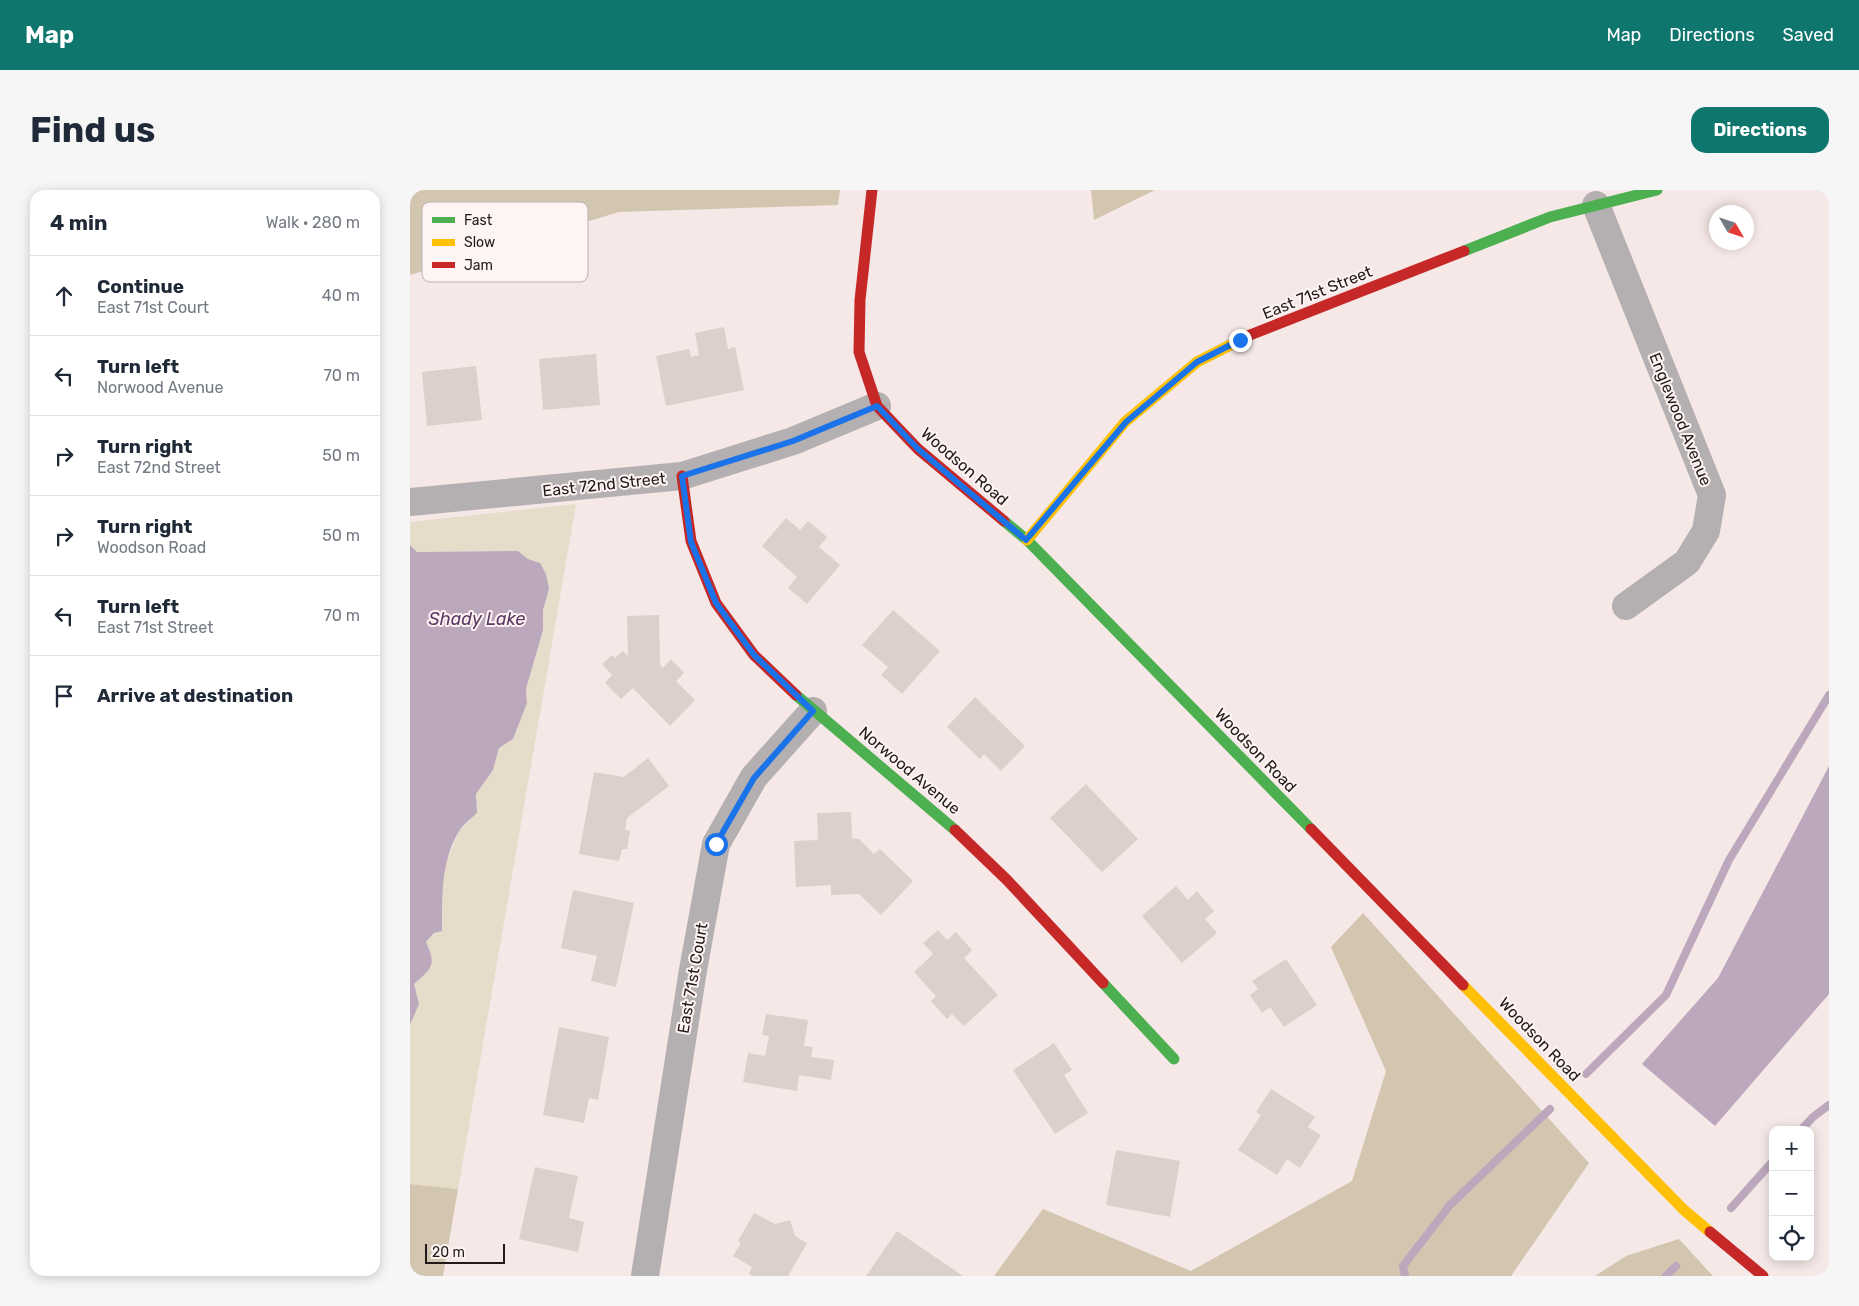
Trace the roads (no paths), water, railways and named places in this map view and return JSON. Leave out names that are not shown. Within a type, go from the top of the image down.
[{"type":"street","name":"Woodson Road","points":[[872,190],[860,300],[859,352],[877,406],[918,449],[1026,540],[1684,1210],[1763,1276]]},
{"type":"street","name":"East 71st Street","points":[[1026,540],[1126,422],[1197,362],[1248,336],[1550,217],[1657,190]]},
{"type":"street","name":"Englewood Avenue","points":[[1596,205],[1712,495],[1706,531],[1687,562],[1626,606]]},
{"type":"street","name":"East 72nd Street","points":[[410,502],[682,476],[793,441],[877,406]]},
{"type":"street","name":"Norwood Avenue","points":[[682,476],[691,542],[716,603],[754,655],[813,711],[947,822],[1006,880],[1174,1059]]},
{"type":"street","name":"East 71st Court","points":[[644,1276],[693,970],[716,844],[754,778],[813,711]]},
{"type":"water","name":"Shady Lake","points":[[410,545],[417,552],[518,551],[528,559],[540,563],[546,574],[549,589],[543,610],[543,630],[526,689],[527,703],[513,739],[499,748],[493,770],[476,794],[477,813],[460,830],[448,856],[444,880],[442,931],[434,933],[426,942],[432,961],[429,970],[414,984],[419,1004],[410,1025]]},
{"type":"water","points":[[1829,766],[1829,994],[1715,1126],[1642,1064],[1718,978]]},
{"type":"waterway","points":[[1586,1074],[1666,995],[1729,860],[1829,695]]},
{"type":"waterway","points":[[1805,1126],[1829,1105]]},
{"type":"waterway","points":[[1405,1276],[1403,1266],[1450,1205],[1550,1109]]},
{"type":"waterway","points":[[1731,1208],[1769,1165]]},
{"type":"waterway","points":[[1666,1276],[1676,1266]]}]
